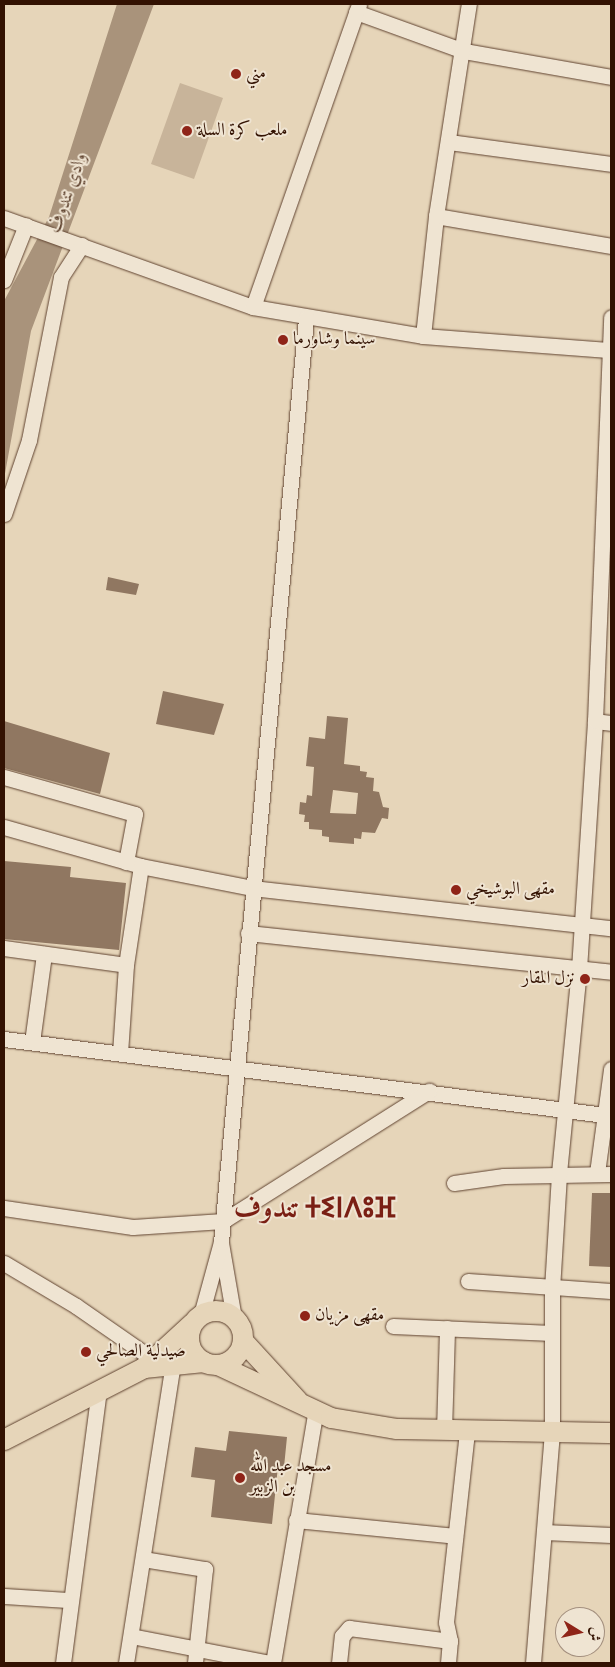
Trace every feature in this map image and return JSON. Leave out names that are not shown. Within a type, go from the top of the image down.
[{"type":"main road","points":[[4,1440],[99,1391],[147,1363],[197,1320],[218,1311],[234,1318],[242,1341],[310,1412]]},
{"type":"main road","points":[[197,1320],[189,1342],[211,1364],[310,1412],[397,1429],[467,1433],[611,1433]]},
{"type":"main road","points":[[147,1363],[172,1368],[211,1364],[237,1354],[242,1341]]},
{"type":"street","points":[[423,336],[436,216],[464,51],[469,4]]},
{"type":"street","points":[[253,307],[357,8],[464,51],[611,78]]},
{"type":"street","points":[[449,142],[611,164]]},
{"type":"street","points":[[436,216],[611,246]]},
{"type":"street","points":[[4,218],[253,307],[306,318],[423,336],[609,350]]},
{"type":"street","points":[[4,280],[26,225]]},
{"type":"street","points":[[4,514],[29,440],[61,277],[82,245]]},
{"type":"street","points":[[533,1663],[552,1432],[552,1290],[558,1173],[579,969],[594,721],[611,317]]},
{"type":"street","points":[[197,1320],[221,1242],[252,888],[306,318]]},
{"type":"street","points":[[594,721],[611,723]]},
{"type":"street","points":[[4,777],[135,814],[120,1053]]},
{"type":"street","points":[[4,827],[133,864],[252,888],[611,928]]},
{"type":"street","points":[[248,933],[611,972]]},
{"type":"street","points":[[4,948],[126,965]]},
{"type":"street","points":[[32,1042],[44,954]]},
{"type":"street","points":[[4,1039],[429,1091],[563,1111],[606,1115]]},
{"type":"street","points":[[454,1183],[558,1173],[604,1174],[606,1115],[611,1069]]},
{"type":"street","points":[[4,1208],[133,1227],[223,1221],[429,1091]]},
{"type":"street","points":[[221,1242],[234,1318]]},
{"type":"street","points":[[4,1263],[76,1306],[147,1363]]},
{"type":"street","points":[[468,1280],[552,1290],[611,1291]]},
{"type":"street","points":[[394,1326],[552,1332]]},
{"type":"street","points":[[444,1431],[447,1328]]},
{"type":"street","points":[[126,1663],[172,1368]]},
{"type":"street","points":[[63,1663],[68,1600],[99,1391]]},
{"type":"street","points":[[131,1636],[196,1656],[272,1663],[296,1520],[310,1412]]},
{"type":"street","points":[[448,1663],[450,1641],[446,1622],[467,1433]]},
{"type":"street","points":[[296,1520],[455,1536]]},
{"type":"street","points":[[544,1532],[611,1534]]},
{"type":"street","points":[[143,1559],[205,1569],[196,1656]]},
{"type":"street","points":[[4,1596],[68,1600]]},
{"type":"street","points":[[338,1663],[342,1636],[349,1628],[450,1641]]},
{"type":"shaded area","name":"ملعب كرة السلة","points":[[180,83],[223,98],[194,179],[151,164]]},
{"type":"water","name":"وادي تندوف","points":[[117,4],[154,4],[31,331],[4,479],[4,301],[49,217]]},
{"type":"building","points":[[108,577],[139,584],[136,595],[106,590]]},
{"type":"building","points":[[163,691],[224,704],[214,735],[156,724]]},
{"type":"building","points":[[327,716],[348,718],[344,764],[360,766],[360,771],[367,772],[366,777],[374,778],[373,791],[379,792],[383,807],[389,808],[388,819],[382,818],[375,833],[362,832],[361,839],[354,838],[354,844],[329,842],[329,837],[322,836],[322,830],[309,829],[309,822],[304,822],[305,815],[299,814],[300,802],[306,803],[307,795],[312,796],[314,767],[306,766],[309,737],[325,739]],"holes":[[[333,790],[358,793],[356,814],[330,813]]]},
{"type":"building","points":[[4,721],[110,753],[100,794],[4,768]]},
{"type":"building","points":[[4,861],[71,867],[70,877],[126,883],[119,950],[4,939]]},
{"type":"building","points":[[592,1193],[611,1193],[611,1267],[589,1266]]},
{"type":"building","name":"مسجد عبد الله بن الزبير","points":[[229,1431],[287,1437],[284,1467],[278,1466],[272,1524],[211,1517],[215,1480],[191,1477],[195,1447],[226,1451]]},
{"type":"place","name":"مني","points":[[236,74]]},
{"type":"place","name":"ملعب كرة السلة","points":[[187,131]]},
{"type":"place","name":"سينما وشاورما","points":[[283,340]]},
{"type":"place","name":"مقهى البوشيخي","points":[[456,890]]},
{"type":"place","name":"نزل المقار","points":[[585,979]]},
{"type":"place","name":"مقهى مزيان","points":[[305,1316]]},
{"type":"place","name":"صيدلية الصالحي","points":[[86,1352]]},
{"type":"place","name":"مسجد عبد الله بن الزبير","points":[[240,1478]]},
{"type":"district","name":"تندوف ⵜⵉⵏⴷⵓⴼ","points":[[315,1210]]}]
